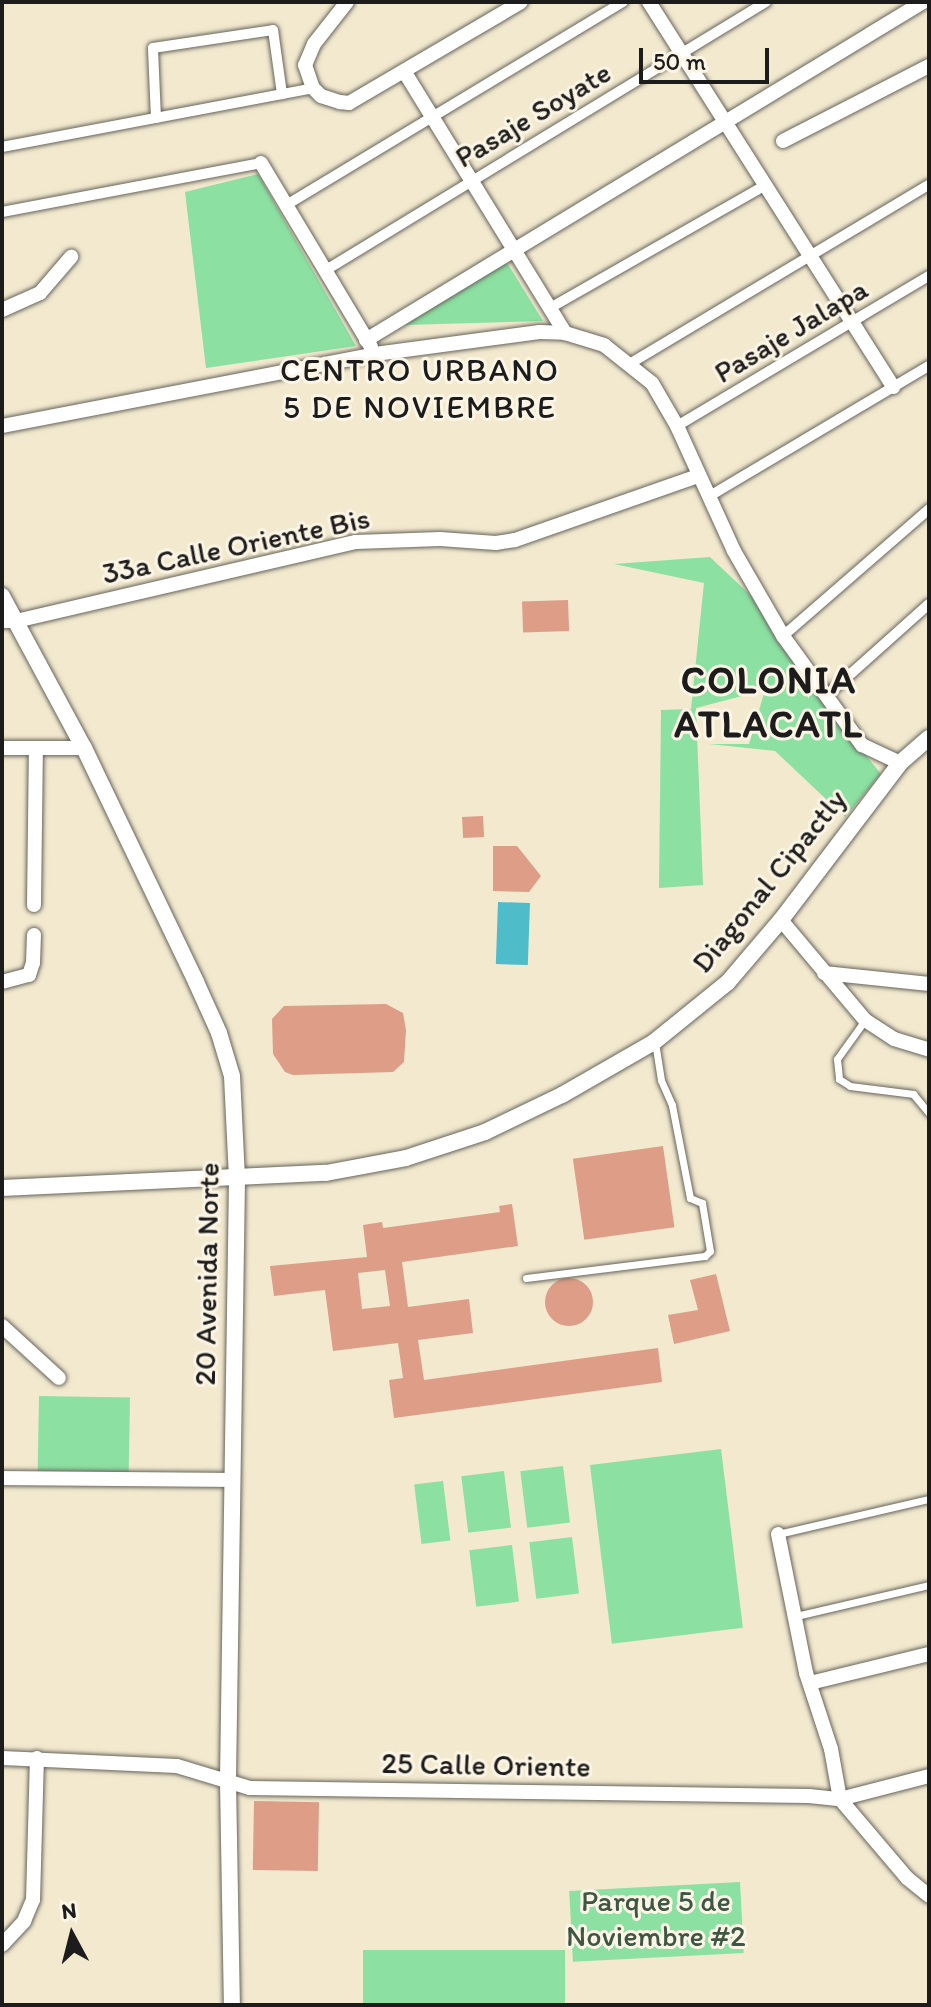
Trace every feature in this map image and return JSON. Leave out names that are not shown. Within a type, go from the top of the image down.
[{"type":"street","points":[[347,2],[314,44],[305,65],[313,88],[330,101],[349,103],[521,2]]},
{"type":"street","points":[[288,204],[623,2]]},
{"type":"street","points":[[649,2],[893,387]]},
{"type":"street","name":"Pasaje Soyate","points":[[326,270],[766,2]]},
{"type":"street","points":[[366,340],[923,2]]},
{"type":"street","points":[[156,118],[153,48],[273,30],[282,94]]},
{"type":"street","points":[[783,141],[928,70]]},
{"type":"street","points":[[404,71],[565,333]]},
{"type":"street","points":[[2,147],[313,88]]},
{"type":"street","points":[[2,212],[261,163],[375,354]]},
{"type":"street","points":[[550,308],[766,185]]},
{"type":"street","points":[[631,363],[929,185]]},
{"type":"street","points":[[2,310],[40,293],[71,257]]},
{"type":"street","name":"Pasaje Jalapa","points":[[677,426],[929,276]]},
{"type":"street","points":[[2,426],[375,354],[540,332],[565,333],[604,345],[631,363],[652,383],[677,426],[734,551],[783,636],[862,745],[900,763]]},
{"type":"street","points":[[708,497],[929,366]]},
{"type":"street","name":"33a Calle Oriente Bis","points":[[9,621],[356,542],[440,539],[496,543],[515,540],[698,476]]},
{"type":"street","points":[[783,636],[929,509]]},
{"type":"street","name":"20 Avenida Norte","points":[[2,596],[9,621],[84,748],[219,1033],[232,1076],[237,1179],[228,1782],[232,2005]]},
{"type":"street","points":[[826,696],[929,604]]},
{"type":"street","name":"Diagonal Cipactly","points":[[2,1188],[326,1173],[406,1158],[485,1132],[562,1095],[654,1042],[728,982],[781,920],[900,763],[929,738]]},
{"type":"street","points":[[2,748],[84,748]]},
{"type":"street","points":[[34,905],[36,748]]},
{"type":"street","points":[[781,920],[865,1020],[894,1039],[929,1050]]},
{"type":"street","points":[[3,982],[23,980],[32,970],[34,935]]},
{"type":"street","points":[[824,973],[929,984]]},
{"type":"street","points":[[2,1326],[59,1378]]},
{"type":"street","points":[[2,1478],[232,1480]]},
{"type":"street","points":[[778,1534],[810,1683],[831,1749],[840,1799],[907,1878],[929,1896]]},
{"type":"street","points":[[810,1683],[929,1654]]},
{"type":"street","name":"25 Calle Oriente","points":[[2,1758],[177,1766],[250,1788],[809,1796],[840,1799],[929,1776]]},
{"type":"street","points":[[2,1945],[24,1921],[33,1900],[37,1758]]},
{"type":"lane","points":[[865,1020],[837,1059],[839,1079],[850,1086],[913,1094],[929,1113]]},
{"type":"lane","points":[[526,1278],[705,1256],[710,1251],[702,1203],[690,1198],[672,1105],[661,1080],[654,1042]]},
{"type":"lane","points":[[778,1534],[929,1499]]},
{"type":"lane","points":[[796,1616],[929,1585]]},
{"type":"green space","points":[[258,174],[356,346],[206,368],[185,192]]},
{"type":"green space","points":[[506,261],[543,321],[405,325]]},
{"type":"green space","points":[[710,557],[764,608],[805,680],[881,774],[845,817],[775,751],[709,744],[749,744],[765,690],[696,708],[703,885],[659,888],[661,710],[691,709],[704,583],[614,564]]},
{"type":"green space","points":[[39,1396],[130,1398],[129,1481],[38,1479]]},
{"type":"green space","points":[[721,1449],[743,1628],[612,1644],[590,1465]]},
{"type":"green space","points":[[563,1466],[570,1523],[527,1528],[520,1471]]},
{"type":"green space","points":[[504,1471],[511,1528],[468,1533],[461,1476]]},
{"type":"green space","points":[[443,1481],[450,1541],[422,1544],[414,1485]]},
{"type":"green space","points":[[572,1537],[579,1594],[536,1599],[529,1542]]},
{"type":"green space","points":[[512,1545],[519,1602],[476,1607],[469,1550]]},
{"type":"green space","name":"Parque 5 de Noviembre #2","points":[[740,1882],[744,1953],[573,1962],[569,1891]]},
{"type":"green space","points":[[363,1950],[565,1950],[565,2005],[363,2005]]},
{"type":"water","points":[[498,902],[530,903],[528,965],[496,964]]},
{"type":"building","points":[[568,600],[569,631],[523,633],[522,602]]},
{"type":"building","points":[[483,816],[484,837],[463,838],[462,817]]},
{"type":"building","points":[[493,846],[517,846],[541,876],[529,892],[493,891]]},
{"type":"building","points":[[386,1004],[403,1013],[406,1030],[404,1062],[393,1072],[293,1075],[285,1072],[273,1054],[272,1019],[284,1006]]},
{"type":"building","points":[[663,1146],[674,1227],[584,1240],[573,1159]]},
{"type":"building","points":[[512,1204],[518,1246],[402,1262],[408,1307],[469,1299],[473,1333],[418,1340],[424,1380],[658,1348],[662,1382],[394,1418],[389,1380],[403,1378],[398,1343],[333,1351],[325,1290],[274,1296],[270,1266],[367,1257],[363,1225],[382,1222],[383,1228],[500,1212],[499,1206]],"holes":[[[385,1270],[390,1306],[362,1309],[358,1273]]]},
{"type":"building","points":[[716,1274],[730,1331],[674,1344],[668,1315],[698,1310],[690,1280]]},
{"type":"building","points":[[569,1278],[586,1285],[593,1302],[586,1319],[569,1326],[552,1319],[545,1302],[552,1285]]},
{"type":"building","points":[[254,1801],[319,1802],[318,1871],[253,1870]]},
{"type":"district","name":"CENTRO URBANO 5 DE NOVIEMBRE","points":[[420,390]]},
{"type":"district","name":"COLONIA ATLACATL","points":[[769,703]]}]
